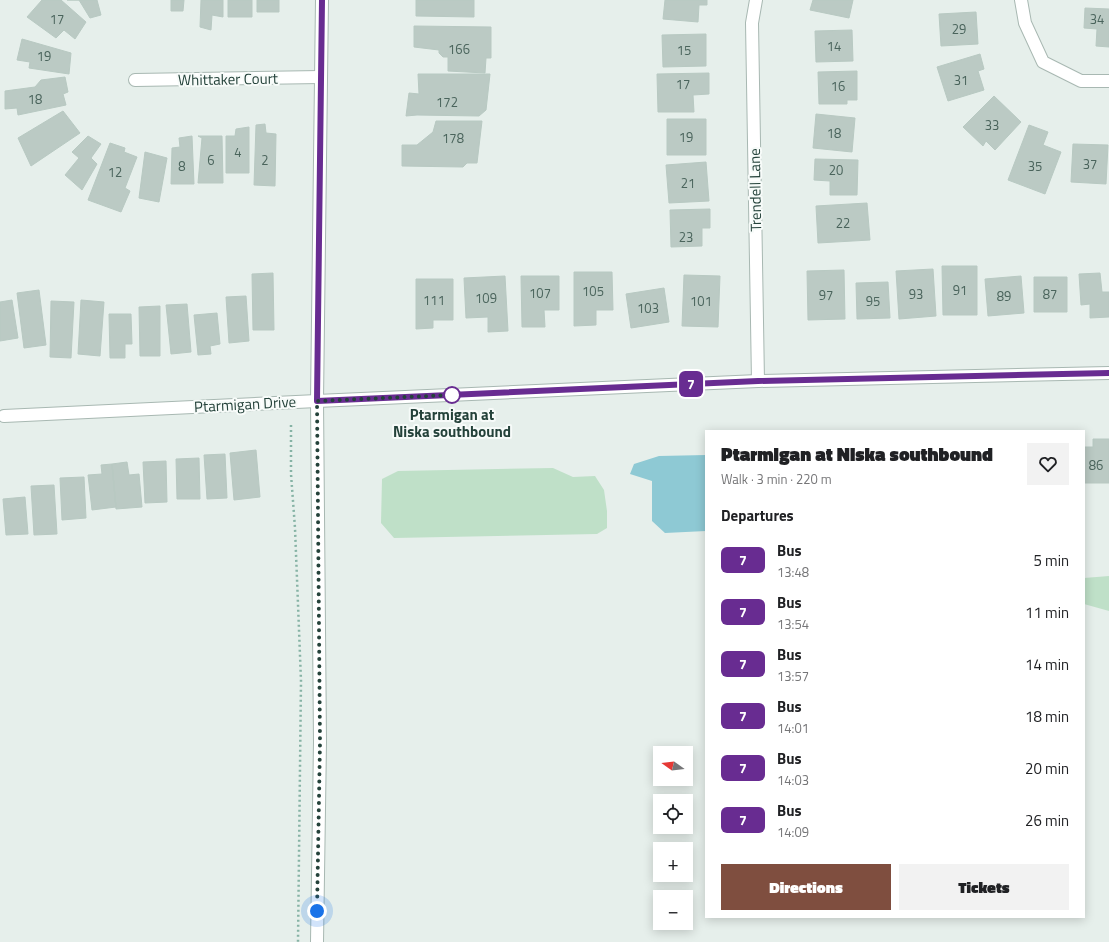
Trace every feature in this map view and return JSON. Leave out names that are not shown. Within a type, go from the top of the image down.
[{"type":"street","points":[[316,942],[320,742],[317,401],[322,0]]},
{"type":"street","name":"Trendell Lane","points":[[756,0],[752,23],[758,381]]},
{"type":"street","points":[[1021,0],[1025,23],[1043,62],[1081,81],[1109,81]]},
{"type":"street","name":"Whittaker Court","points":[[134,80],[321,77]]},
{"type":"street","name":"Ptarmigan Drive","points":[[4,416],[758,381],[1109,372]]},
{"type":"path","points":[[291,424],[291,474],[295,528],[301,681],[298,942]]},
{"type":"green space","points":[[553,468],[573,477],[595,476],[604,490],[607,511],[607,528],[597,534],[394,538],[381,523],[382,479],[398,471]]},
{"type":"green space","points":[[1109,576],[1109,611],[1085,604],[1085,578]]},
{"type":"water","points":[[705,455],[705,531],[665,533],[652,521],[652,481],[630,474],[634,464],[659,456]]},
{"type":"building","points":[[42,0],[61,0],[86,22],[75,39],[64,30],[56,38],[27,17]]},
{"type":"building","points":[[79,0],[97,0],[101,15],[90,18]]},
{"type":"building","points":[[171,0],[184,0],[183,11],[171,11]]},
{"type":"building","points":[[201,0],[223,0],[223,17],[212,15],[211,30],[200,27]]},
{"type":"building","points":[[228,0],[252,0],[252,17],[228,17]]},
{"type":"building","points":[[257,0],[279,0],[279,12],[257,12]]},
{"type":"building","points":[[416,0],[474,0],[474,17],[416,16]]},
{"type":"building","points":[[665,0],[707,0],[707,5],[699,5],[698,22],[663,19]]},
{"type":"building","points":[[813,0],[853,0],[849,18],[810,10]]},
{"type":"building","points":[[1085,8],[1109,9],[1109,47],[1096,46],[1097,29],[1084,28]]},
{"type":"building","points":[[976,12],[978,44],[941,46],[939,14]]},
{"type":"building","points":[[414,26],[491,27],[491,58],[486,58],[485,73],[448,71],[448,57],[443,57],[439,53],[439,50],[414,47]]},
{"type":"building","points":[[852,30],[853,61],[816,62],[815,31]]},
{"type":"building","points":[[706,34],[706,66],[663,67],[662,35]]},
{"type":"building","points":[[22,39],[71,53],[69,74],[29,68],[30,62],[17,60]]},
{"type":"building","points":[[980,54],[984,69],[978,71],[984,90],[948,101],[937,67]]},
{"type":"building","points":[[857,71],[857,100],[847,100],[847,104],[819,104],[818,72]]},
{"type":"building","points":[[709,73],[709,94],[693,95],[694,112],[658,112],[657,74]]},
{"type":"building","points":[[418,74],[490,74],[486,110],[479,116],[406,116],[409,93],[419,94]]},
{"type":"building","points":[[65,77],[68,92],[63,94],[66,105],[18,115],[17,108],[5,109],[5,91],[35,87],[41,80]]},
{"type":"building","points":[[994,96],[1021,122],[995,150],[986,141],[983,146],[963,127]]},
{"type":"building","points":[[63,111],[80,133],[31,166],[18,138]]},
{"type":"building","points":[[816,114],[855,118],[852,152],[813,148]]},
{"type":"building","points":[[667,119],[706,119],[706,155],[667,155]]},
{"type":"building","points":[[436,121],[482,121],[477,163],[467,163],[463,167],[402,166],[402,145],[417,145],[433,132]]},
{"type":"building","points":[[265,124],[266,133],[276,134],[275,186],[254,185],[256,125]]},
{"type":"building","points":[[1029,125],[1048,132],[1043,145],[1061,152],[1045,194],[1008,180]]},
{"type":"building","points":[[249,127],[249,173],[226,173],[226,136],[235,136],[236,129]]},
{"type":"building","points":[[88,136],[101,144],[91,158],[97,164],[82,190],[65,175],[79,158],[72,152]]},
{"type":"building","points":[[192,136],[194,184],[171,184],[172,148],[180,147],[179,138]]},
{"type":"building","points":[[198,136],[222,136],[223,183],[198,183],[202,138]]},
{"type":"building","points":[[110,143],[125,148],[124,152],[137,157],[125,188],[130,191],[121,212],[88,200]]},
{"type":"building","points":[[1073,144],[1108,145],[1106,184],[1071,182]]},
{"type":"building","points":[[145,152],[167,158],[159,202],[139,198]]},
{"type":"building","points":[[815,159],[858,160],[857,195],[830,195],[830,181],[814,180]]},
{"type":"building","points":[[706,162],[709,201],[669,203],[666,165]]},
{"type":"building","points":[[867,203],[870,240],[818,243],[816,206]]},
{"type":"building","points":[[710,209],[710,228],[702,228],[702,246],[671,247],[670,210]]},
{"type":"building","points":[[942,266],[977,266],[977,315],[943,315]]},
{"type":"building","points":[[933,269],[936,316],[899,319],[896,271]]},
{"type":"building","points":[[844,270],[845,319],[808,320],[807,271]]},
{"type":"building","points":[[574,272],[612,272],[613,310],[596,310],[596,325],[574,326]]},
{"type":"building","points":[[273,273],[274,330],[253,330],[252,274]]},
{"type":"building","points":[[1100,273],[1102,292],[1109,292],[1109,317],[1090,318],[1090,304],[1081,305],[1079,274]]},
{"type":"building","points":[[684,275],[720,276],[718,327],[682,326]]},
{"type":"building","points":[[505,276],[508,331],[488,332],[488,317],[466,318],[464,278]]},
{"type":"building","points":[[521,276],[559,276],[559,310],[544,310],[545,327],[522,327]]},
{"type":"building","points":[[1021,276],[1024,313],[988,316],[985,279]]},
{"type":"building","points":[[1034,277],[1067,277],[1067,312],[1034,312]]},
{"type":"building","points":[[416,279],[453,279],[453,320],[433,320],[433,328],[416,329]]},
{"type":"building","points":[[888,282],[890,318],[857,319],[856,283]]},
{"type":"building","points":[[664,288],[669,322],[631,328],[626,294]]},
{"type":"building","points":[[39,290],[46,345],[24,348],[17,293]]},
{"type":"building","points":[[246,296],[249,341],[229,343],[226,297]]},
{"type":"building","points":[[12,300],[18,338],[0,341],[0,302]]},
{"type":"building","points":[[81,300],[104,302],[100,356],[78,354]]},
{"type":"building","points":[[51,301],[74,302],[71,358],[50,357]]},
{"type":"building","points":[[187,304],[191,352],[171,354],[166,305]]},
{"type":"building","points":[[160,306],[160,356],[140,356],[139,307]]},
{"type":"building","points":[[217,313],[220,344],[210,346],[211,354],[198,355],[194,315]]},
{"type":"building","points":[[109,314],[131,314],[132,344],[125,344],[125,358],[110,358]]},
{"type":"building","points":[[1093,439],[1109,439],[1109,483],[1085,483],[1085,447],[1093,447]]},
{"type":"building","points":[[256,450],[260,497],[234,500],[230,453]]},
{"type":"building","points":[[225,454],[227,498],[207,499],[204,455]]},
{"type":"building","points":[[199,458],[200,499],[177,499],[176,459]]},
{"type":"building","points":[[166,461],[167,502],[145,503],[143,462]]},
{"type":"building","points":[[127,462],[129,475],[139,474],[142,507],[116,509],[112,464]]},
{"type":"building","points":[[112,464],[116,507],[92,510],[88,475],[102,474],[101,465]]},
{"type":"building","points":[[84,477],[86,518],[62,520],[60,478]]},
{"type":"building","points":[[54,485],[57,534],[34,535],[31,486]]},
{"type":"building","points":[[25,497],[28,534],[6,535],[3,499]]},
{"type":"bus line","name":"7","points":[[322,0],[317,401],[758,381],[1109,373]]},
{"type":"place","name":"Ptarmigan at Niska southbound","points":[[452,395]]},
{"type":"route","points":[[317,911],[320,742],[317,401],[452,395]]}]
